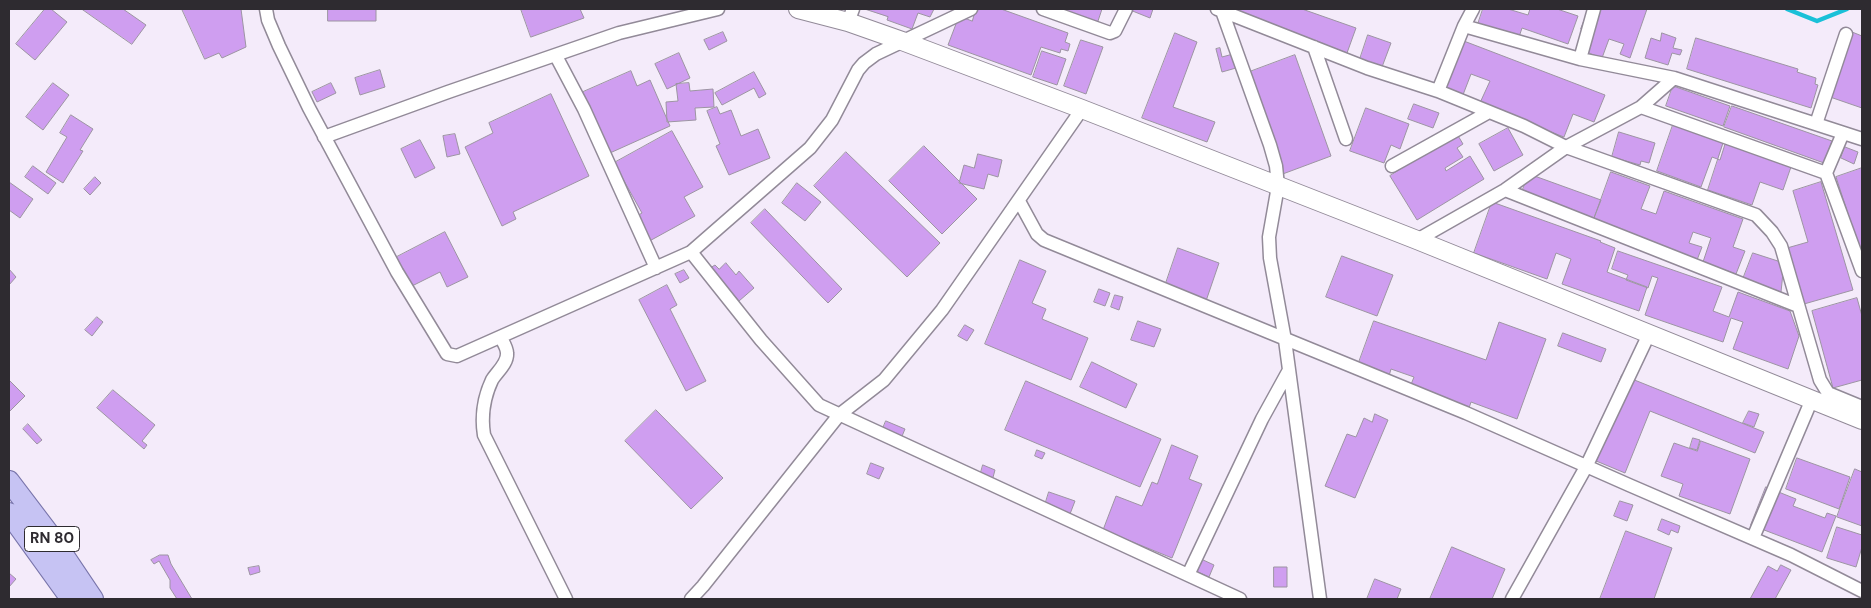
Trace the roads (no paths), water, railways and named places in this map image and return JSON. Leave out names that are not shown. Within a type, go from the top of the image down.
[{"type":"main road","points":[[798,9],[851,16],[902,41],[1417,240],[1862,420]]},
{"type":"main road","name":"RN 80","points":[[9,481],[50,535],[93,599]]},
{"type":"main road","name":"RN 80","points":[[9,513],[71,599]]},
{"type":"main road","points":[[35,549],[50,535]]},
{"type":"street","points":[[266,9],[268,20],[279,46],[324,137],[397,272],[447,354],[452,356],[463,355],[691,252],[810,148],[832,120],[858,70],[864,63],[876,54],[971,9]]},
{"type":"street","points":[[324,137],[620,33],[718,9]]},
{"type":"street","points":[[1043,9],[1110,33],[1115,31],[1126,9]]},
{"type":"street","points":[[1438,91],[1464,26],[1473,9]]},
{"type":"street","points":[[1580,59],[1594,9]]},
{"type":"street","points":[[1219,10],[1367,68],[1438,91],[1524,126],[1566,147],[1756,216],[1772,232],[1781,246],[1820,380],[1828,393],[1862,407]]},
{"type":"street","points":[[1219,10],[1270,145],[1276,166],[1278,186],[1270,237],[1270,258],[1290,370],[1320,599]]},
{"type":"street","points":[[1464,26],[1580,59],[1674,78],[1862,139]]},
{"type":"street","points":[[1816,124],[1846,34]]},
{"type":"street","points":[[1314,47],[1346,139]]},
{"type":"street","points":[[556,56],[584,109],[656,268]]},
{"type":"street","points":[[1417,240],[1505,190],[1566,147],[1641,107],[1674,78]]},
{"type":"street","points":[[1641,107],[1826,173]]},
{"type":"street","points":[[691,599],[839,415],[884,380],[913,347],[942,310],[1082,109]]},
{"type":"street","points":[[1392,166],[1489,112]]},
{"type":"street","points":[[1843,133],[1826,173],[1862,271]]},
{"type":"street","points":[[1505,190],[1798,306]]},
{"type":"street","points":[[1019,201],[1037,234],[1044,240],[1457,409],[1791,555],[1862,591]]},
{"type":"street","points":[[691,252],[761,340],[819,405],[1240,599]]},
{"type":"street","points":[[1512,599],[1586,466],[1649,334]]},
{"type":"street","points":[[501,338],[507,352],[504,363],[492,382],[485,402],[482,421],[484,435],[566,599]]},
{"type":"street","points":[[1188,575],[1262,419],[1290,370]]},
{"type":"street","points":[[1753,538],[1812,399]]},
{"type":"waterway","points":[[1787,9],[1817,21],[1847,9]]}]
